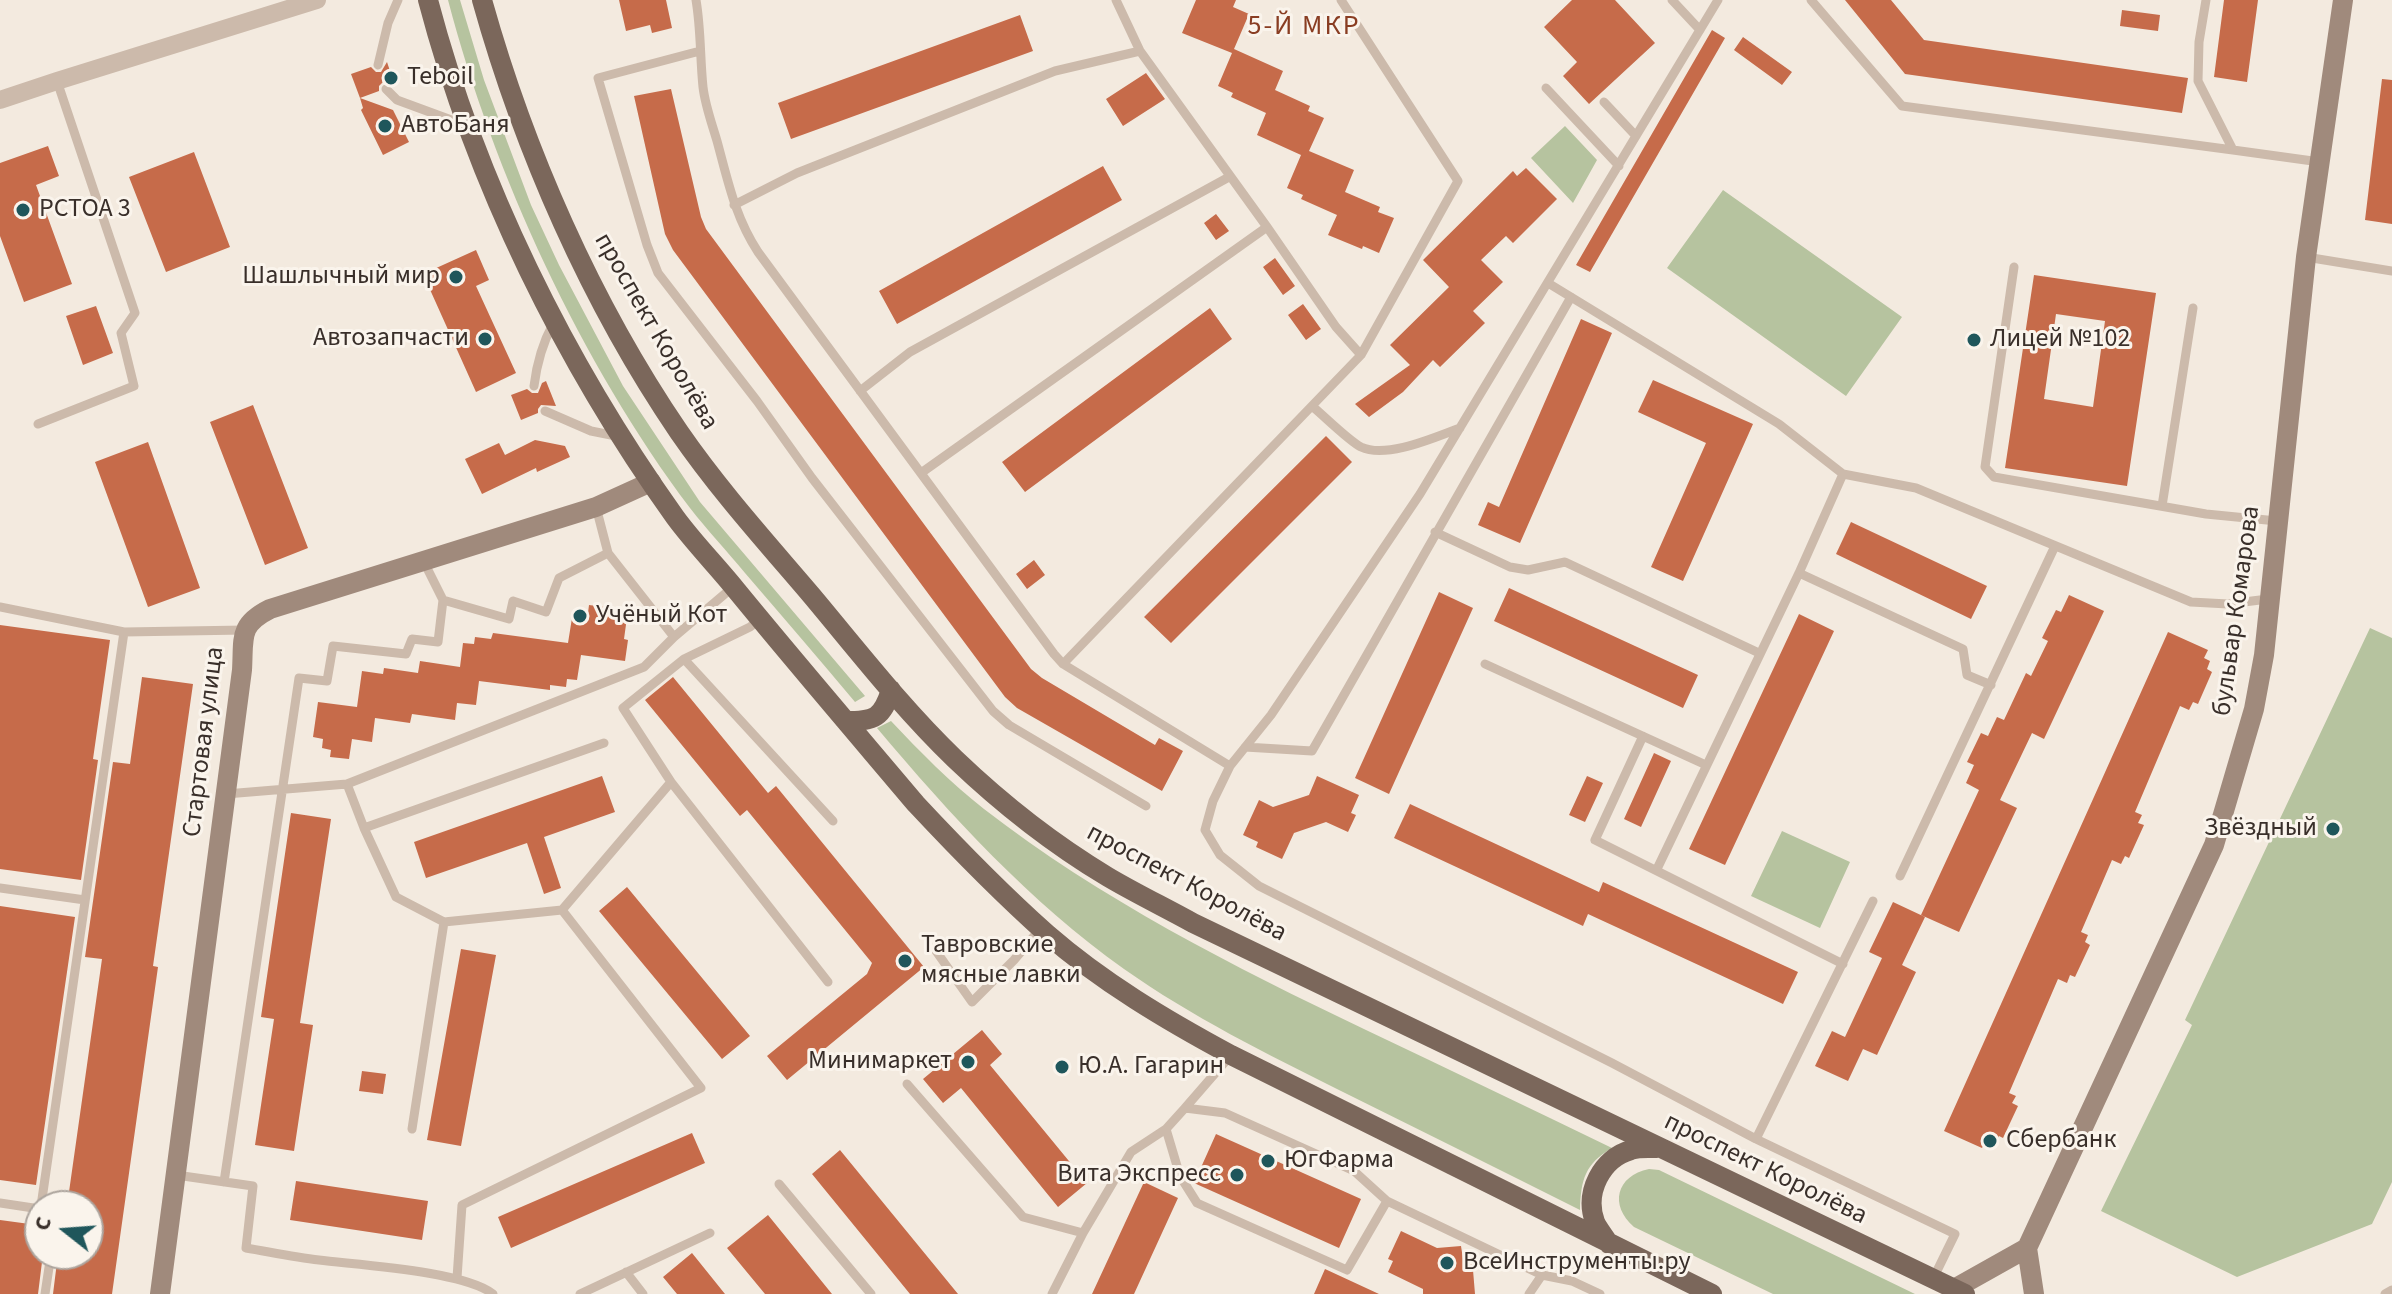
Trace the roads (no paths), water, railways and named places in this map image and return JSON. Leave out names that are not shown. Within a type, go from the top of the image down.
[{"type":"main road","points":[[428,0],[469,126],[503,211],[555,321],[622,437],[677,519],[916,804],[953,843],[1041,928],[1112,984],[1172,1023],[1712,1294]]},
{"type":"main road","name":"проспект Королёва","points":[[482,0],[501,64],[549,191],[588,274],[641,371],[679,431],[721,489],[922,727],[992,793],[1029,823],[1108,877],[1193,923],[1960,1291]]},
{"type":"main road","points":[[846,721],[864,721],[880,715],[891,690]]},
{"type":"main road","points":[[1609,1244],[1595,1222],[1592,1199],[1598,1175],[1614,1157],[1634,1149],[1661,1148]]},
{"type":"street","points":[[0,100],[317,0]]},
{"type":"street","name":"бульвар Комарова","points":[[2027,1248],[2214,845],[2254,709],[2264,655],[2306,257],[2343,0]]},
{"type":"street","name":"Стартовая улица","points":[[160,1294],[245,630],[253,618],[270,609],[596,507],[651,482]]},
{"type":"street","points":[[1960,1291],[2027,1248],[2034,1294]]},
{"type":"lane","points":[[378,65],[388,23],[398,0]]},
{"type":"lane","points":[[696,0],[701,29],[703,91],[734,205],[743,229],[758,252],[1063,664],[1230,766]]},
{"type":"lane","points":[[1116,0],[1140,51],[1336,327],[1361,355]]},
{"type":"lane","points":[[1063,664],[1361,355],[1458,181],[1341,0]]},
{"type":"lane","points":[[1672,0],[1700,30]]},
{"type":"lane","points":[[1718,0],[1402,520],[1271,715],[1230,766],[1213,801],[1205,830],[1220,855],[1259,886],[1612,1063],[1756,1139],[1955,1234],[1933,1279]]},
{"type":"lane","points":[[1811,0],[1902,106],[2320,162]]},
{"type":"lane","points":[[2206,0],[2199,42],[2198,81],[2233,150]]},
{"type":"lane","points":[[700,51],[598,78],[658,273],[993,711],[1009,725],[1146,806]]},
{"type":"lane","points":[[734,205],[797,173],[1055,71],[1140,51]]},
{"type":"lane","points":[[38,424],[134,386],[121,333],[135,313],[57,81]]},
{"type":"lane","points":[[1546,88],[1619,166]]},
{"type":"lane","points":[[386,89],[397,100],[469,126]]},
{"type":"lane","points":[[1604,102],[1636,136]]},
{"type":"lane","points":[[860,391],[910,352],[1229,177]]},
{"type":"lane","points":[[921,473],[1267,227]]},
{"type":"lane","points":[[2306,257],[2392,271]]},
{"type":"lane","points":[[2014,267],[1985,467],[1994,477],[2215,515],[2277,521]]},
{"type":"lane","points":[[1548,283],[1779,424],[1843,474],[1916,488],[2191,602],[2228,604],[2268,599]]},
{"type":"lane","points":[[1245,747],[1312,751],[1571,297]]},
{"type":"lane","points":[[2162,506],[2193,308]]},
{"type":"lane","points":[[534,386],[543,342],[555,321]]},
{"type":"lane","points":[[1312,406],[1362,447],[1381,450],[1402,447],[1460,428]]},
{"type":"lane","points":[[545,411],[591,431],[622,437]]},
{"type":"lane","points":[[1657,869],[1843,474]]},
{"type":"lane","points":[[596,507],[608,553],[674,637]]},
{"type":"lane","points":[[1435,532],[1510,567],[1528,570],[1565,562],[1759,653]]},
{"type":"lane","points":[[1900,876],[2055,546]]},
{"type":"lane","points":[[443,600],[509,619],[513,601],[546,612],[559,578],[608,553]]},
{"type":"lane","points":[[224,1182],[299,678],[327,681],[333,646],[406,654],[412,639],[438,642],[443,600],[424,562]]},
{"type":"lane","points":[[1799,573],[1963,649],[1967,675],[1991,685]]},
{"type":"lane","points":[[225,794],[347,784],[644,667],[733,587]]},
{"type":"lane","points":[[0,607],[124,632],[245,630]]},
{"type":"lane","points":[[760,619],[750,627],[684,659],[623,708],[671,782],[828,982]]},
{"type":"lane","points":[[43,1190],[124,632]]},
{"type":"lane","points":[[684,659],[833,821]]},
{"type":"lane","points":[[1485,664],[1706,765]]},
{"type":"lane","points":[[1643,736],[1595,840],[1843,964]]},
{"type":"lane","points":[[364,828],[604,743]]},
{"type":"lane","points":[[347,784],[396,897],[444,922],[562,910],[671,782]]},
{"type":"lane","points":[[0,888],[85,900]]},
{"type":"lane","points":[[1756,1139],[1873,901]]},
{"type":"lane","points":[[457,1278],[462,1205],[701,1088],[562,910]]},
{"type":"lane","points":[[412,1129],[444,922]]},
{"type":"lane","points":[[936,951],[972,1002],[1041,928]]},
{"type":"lane","points":[[1052,1294],[1083,1233],[1131,1152],[1166,1129],[1231,1055]]},
{"type":"lane","points":[[907,1084],[1023,1217],[1083,1233]]},
{"type":"lane","points":[[1185,1108],[1225,1113],[1354,1171],[1387,1201],[1542,1275],[1572,1281],[1600,1294]]},
{"type":"lane","points":[[1166,1129],[1180,1176],[1197,1203],[1347,1270],[1387,1201]]},
{"type":"lane","points":[[176,1175],[253,1186],[246,1248],[457,1278],[493,1294]]},
{"type":"lane","points":[[779,1184],[871,1294]]},
{"type":"lane","points":[[0,1203],[24,1205]]},
{"type":"lane","points":[[580,1294],[710,1233]]},
{"type":"lane","points":[[45,1294],[49,1270]]},
{"type":"lane","points":[[626,1272],[643,1294]]},
{"type":"lane","points":[[1529,1294],[1542,1275]]},
{"type":"lane","points":[[2385,1294],[2392,1290]]},
{"type":"place","name":"Teboil","points":[[391,78]]},
{"type":"place","name":"АвтоБаня","points":[[385,126]]},
{"type":"place","name":"РСТОА 3","points":[[23,210]]},
{"type":"place","name":"Шашлычный мир","points":[[456,277]]},
{"type":"place","name":"Автозапчасти","points":[[485,339]]},
{"type":"place","name":"Лицей №102","points":[[1974,340]]},
{"type":"place","name":"Учёный Кот","points":[[580,616]]},
{"type":"place","name":"Звёздный","points":[[2333,829]]},
{"type":"place","name":"Тавровские мясные лавки","points":[[905,961]]},
{"type":"place","name":"Минимаркет","points":[[968,1062]]},
{"type":"place","name":"Ю.А. Гагарин","points":[[1062,1067]]},
{"type":"place","name":"Сбербанк","points":[[1990,1141]]},
{"type":"place","name":"ЮгФарма","points":[[1268,1161]]},
{"type":"place","name":"Вита Экспресс","points":[[1237,1175]]},
{"type":"place","name":"ВсеИнструменты.ру","points":[[1447,1263]]},
{"type":"district","name":"5-Й МКР","points":[[1304,28]]}]
